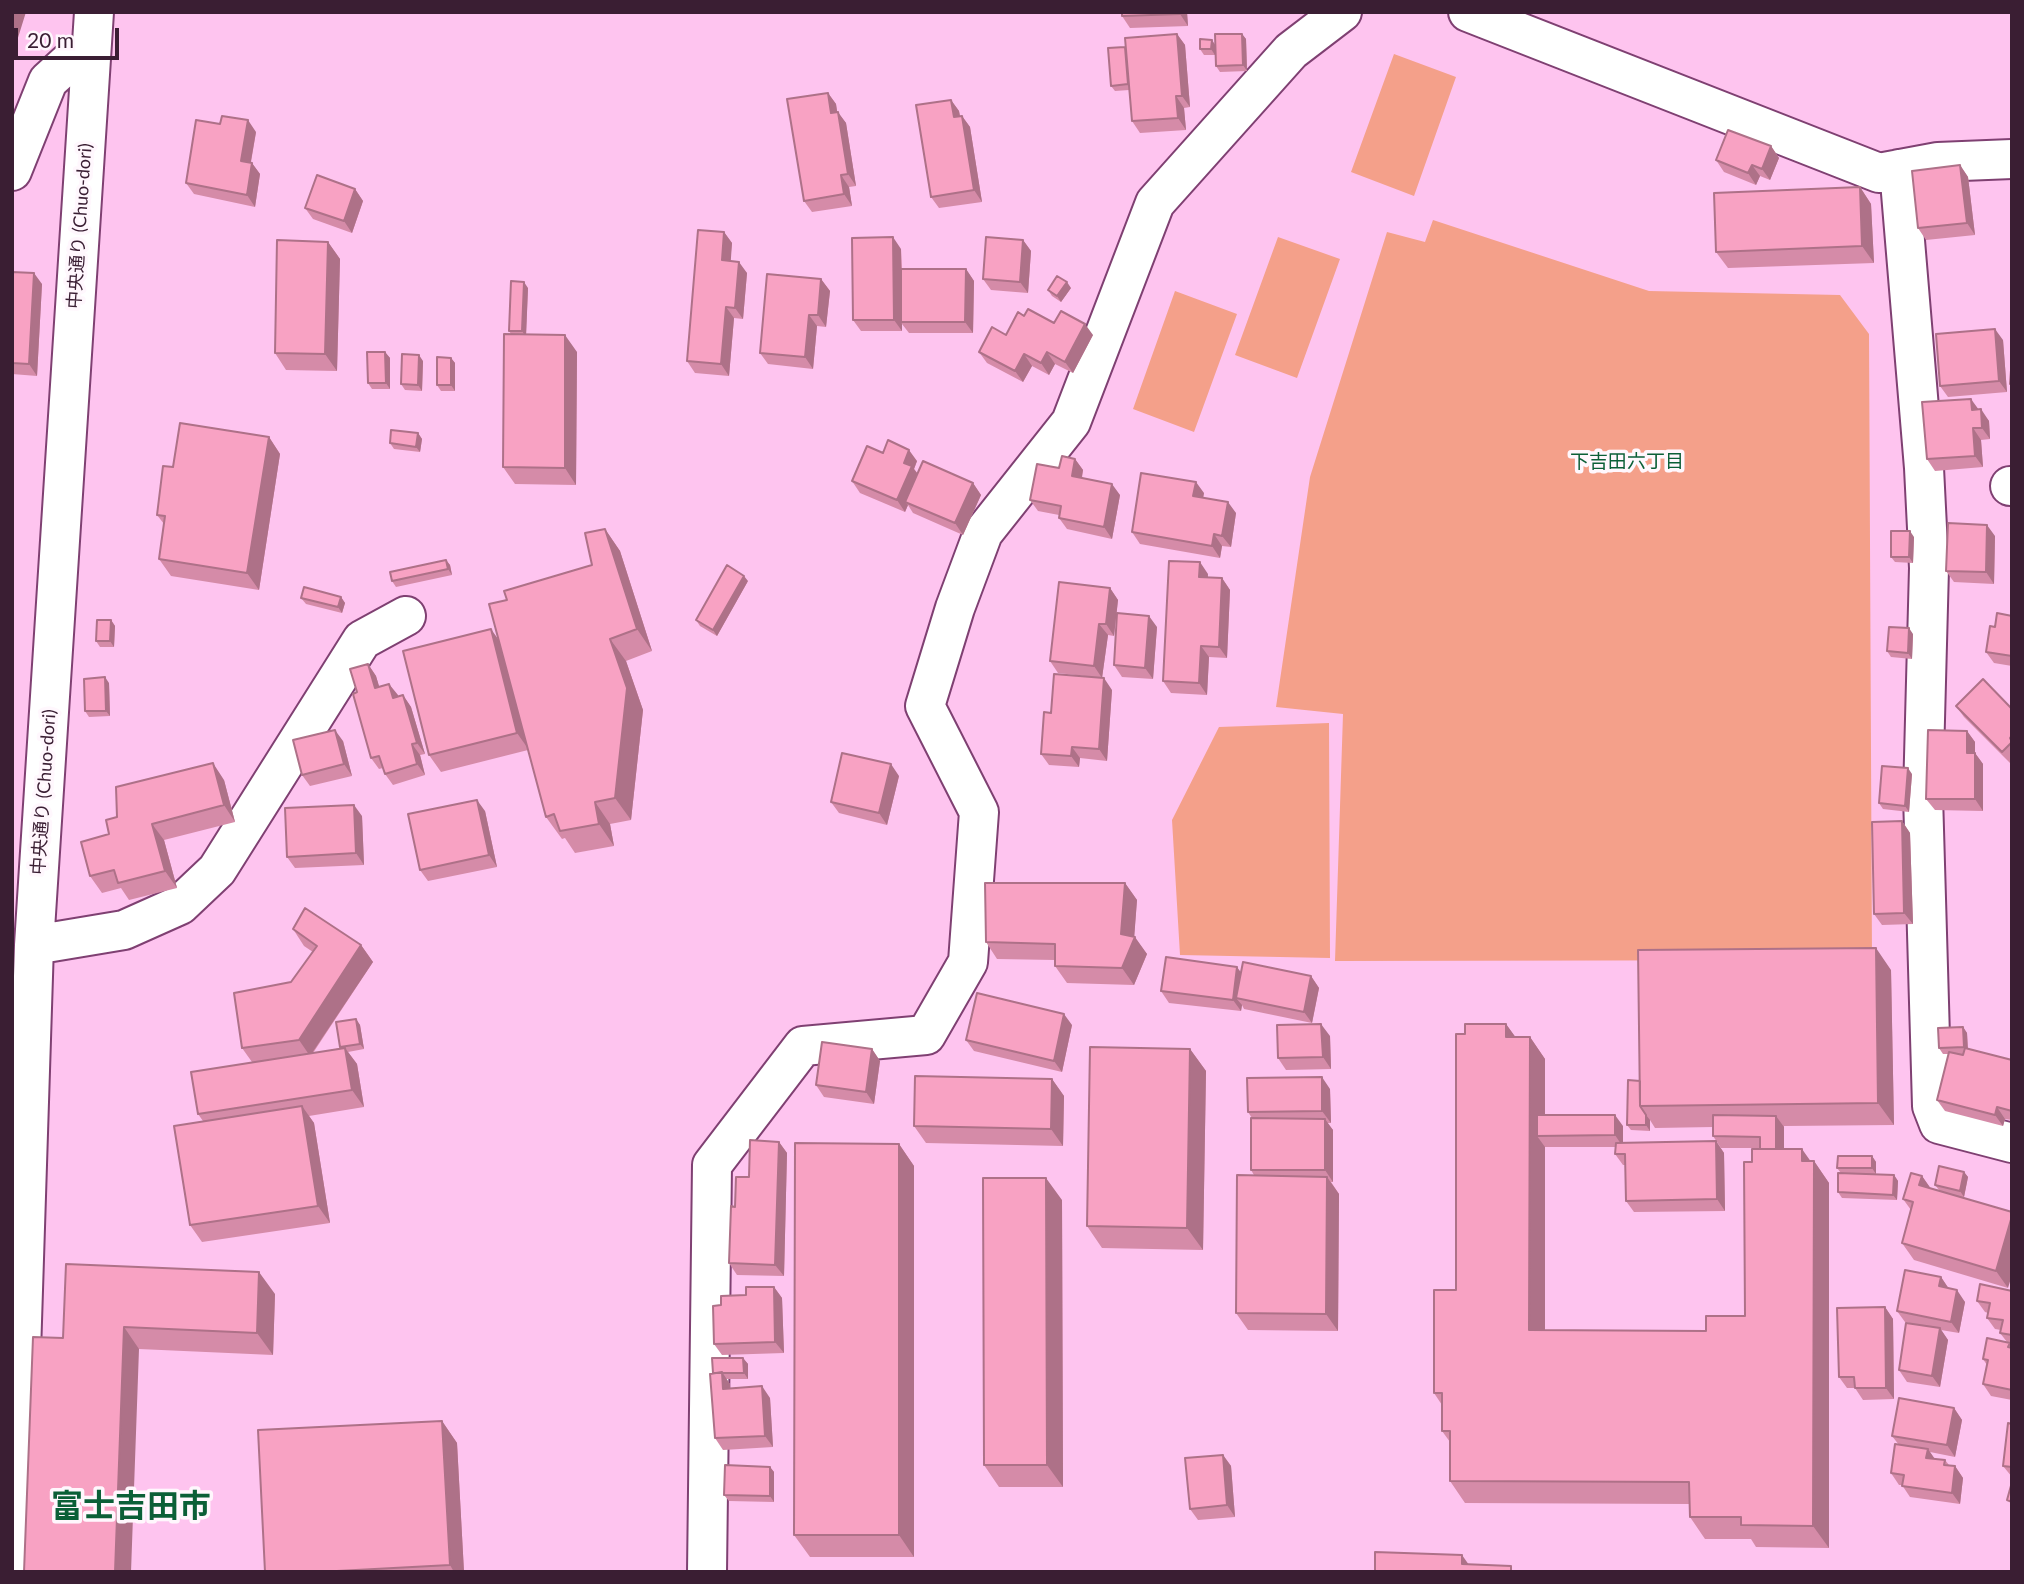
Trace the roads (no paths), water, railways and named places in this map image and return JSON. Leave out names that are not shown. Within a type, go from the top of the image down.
[{"type":"street","name":"中央通り (Chuo-dori)","points":[[14,1572],[34,945],[94,12]]},
{"type":"street","points":[[707,1572],[712,1165],[803,1046],[926,1035],[968,962],[979,812],[925,706],[955,608],[984,533],[1071,422],[1155,203],[1291,51],[1342,12]]},
{"type":"street","points":[[1468,12],[1879,173],[1938,162],[2012,159]]},
{"type":"street","points":[[12,171],[48,81],[69,62],[91,54]]},
{"type":"street","points":[[1899,169],[1924,468],[1929,568],[1923,796],[1932,1106],[1939,1124],[2012,1143]]},
{"type":"street","points":[[34,945],[124,930],[180,905],[217,870],[362,640],[406,616]]},
{"type":"district","name":"下吉田六丁目","points":[[1627,462]]},
{"type":"district","name":"富士吉田市","points":[[131,1507]]}]
